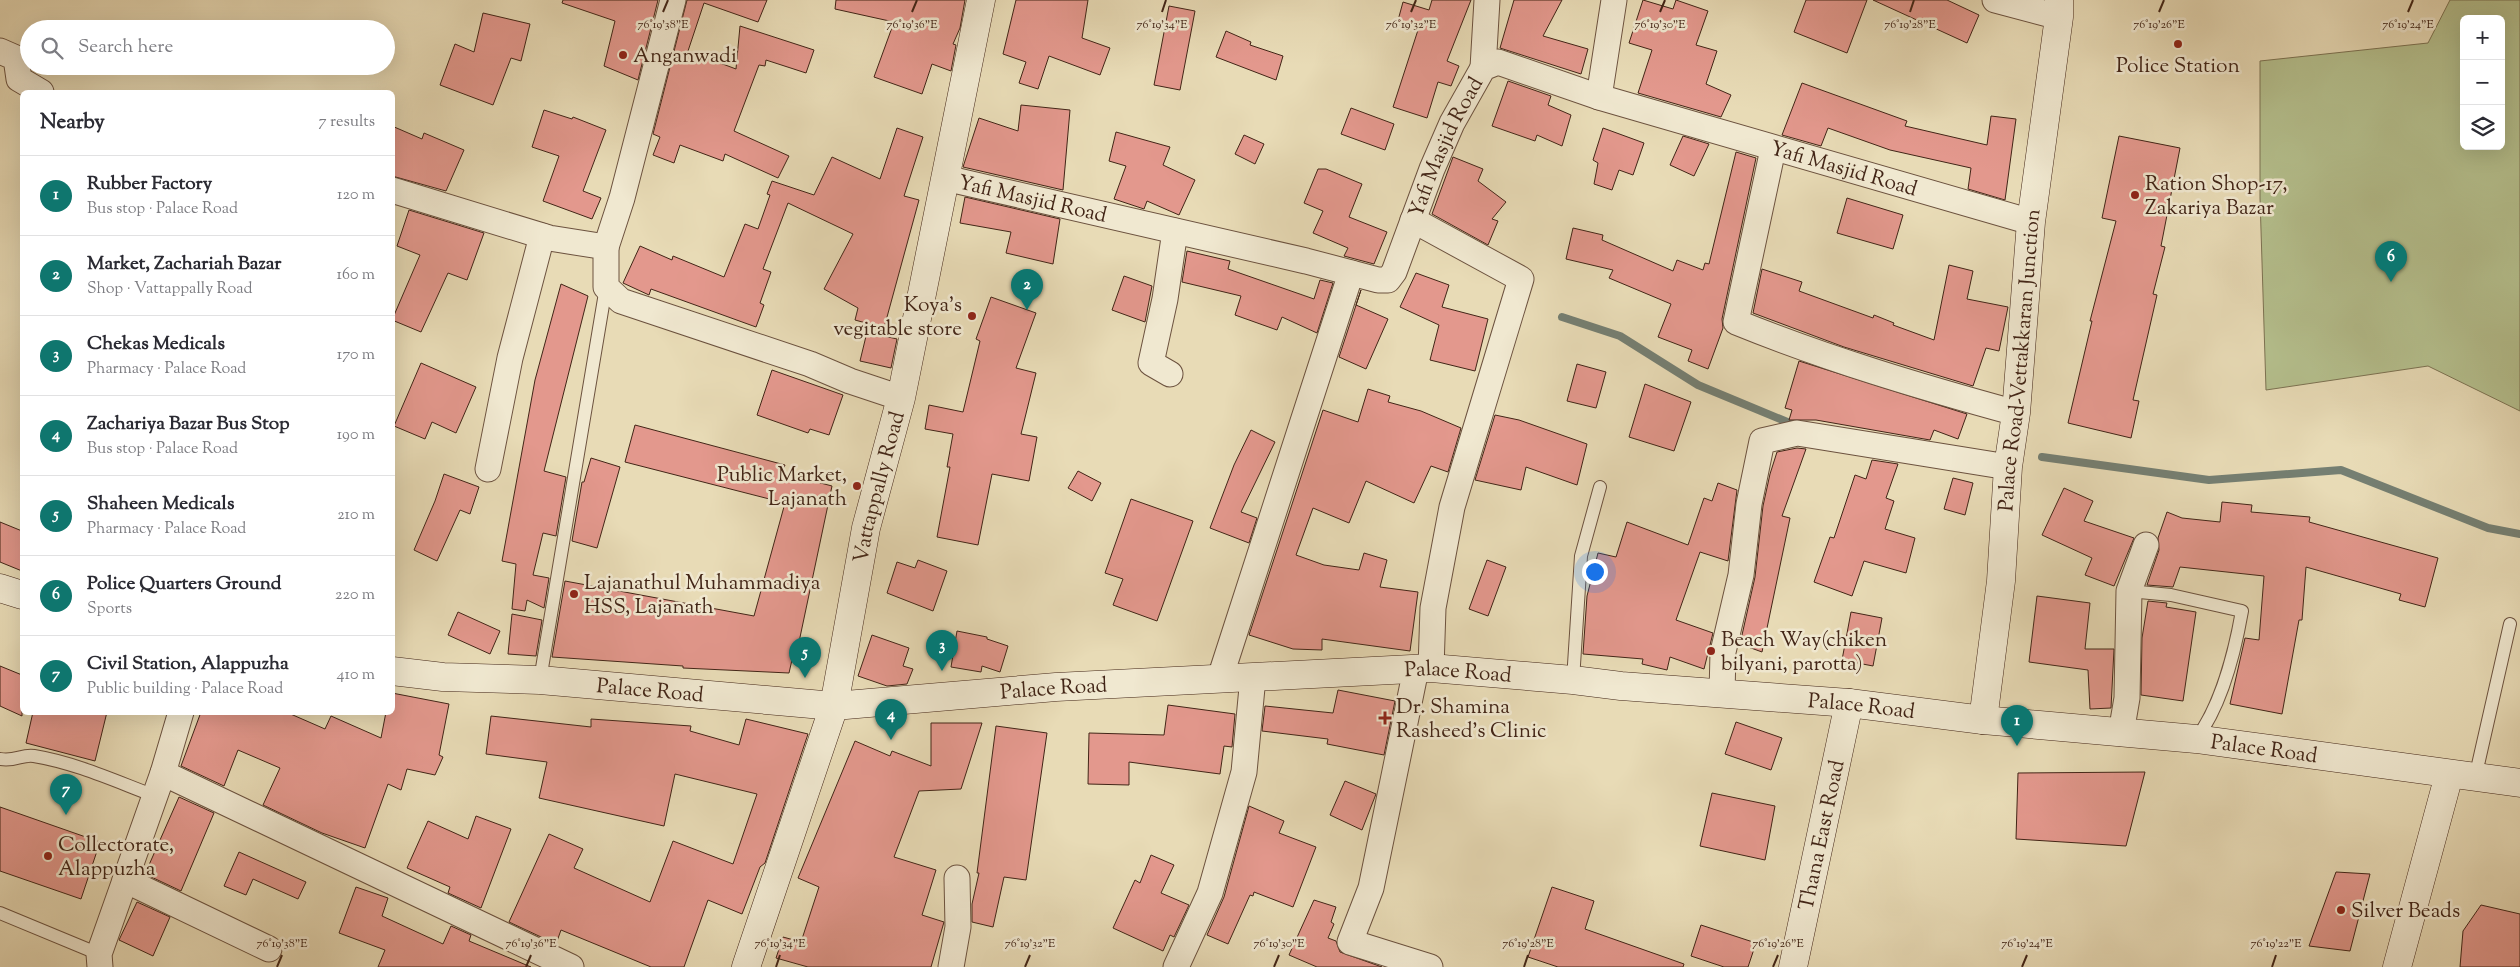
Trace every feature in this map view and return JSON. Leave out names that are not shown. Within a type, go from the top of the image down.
[{"type":"main road","name":"Vattappally Road","points":[[746,967],[834,706],[866,528],[901,398],[982,0]]},
{"type":"main road","name":"Palace Road-Vettakkaran Junction","points":[[1984,720],[2001,581],[2008,467],[2016,413],[2031,222],[2059,8]]},
{"type":"main road","points":[[0,588],[20,594]]},
{"type":"main road","name":"Palace Road","points":[[395,671],[443,677],[540,680],[834,706],[1056,687],[1424,669],[1850,703],[1984,720],[2196,739],[2520,783]]},
{"type":"main road","name":"Thana East Road","points":[[1793,967],[1850,703]]},
{"type":"main road","points":[[2397,967],[2462,776]]},
{"type":"street","points":[[673,0],[622,198],[606,247],[606,287],[621,301],[810,364],[850,381],[901,398]]},
{"type":"street","points":[[1483,68],[1488,0]]},
{"type":"street","points":[[1599,97],[1614,0]]},
{"type":"street","points":[[1995,0],[2059,8]]},
{"type":"street","points":[[0,51],[16,58],[19,79],[38,90]]},
{"type":"street","name":"Yafi Masjid Road","points":[[946,178],[1378,280],[1388,280],[1394,272],[1432,169],[1452,124],[1483,68],[1498,62],[1599,97],[1773,149],[2031,222]]},
{"type":"street","points":[[1773,149],[1736,322],[1789,344],[1902,382],[2016,413]]},
{"type":"street","points":[[395,191],[542,236],[606,247]]},
{"type":"street","points":[[1413,220],[1520,278],[1452,507],[1433,608],[1424,669],[1371,888],[1350,942],[1430,967]]},
{"type":"street","points":[[1170,374],[1151,363],[1165,299],[1175,231]]},
{"type":"street","points":[[488,469],[510,358],[542,236]]},
{"type":"street","points":[[1220,678],[1350,273]]},
{"type":"street","points":[[1722,694],[1723,652],[1740,575],[1750,504],[1762,441],[1797,433],[2008,467]]},
{"type":"street","points":[[2121,733],[2127,698],[2130,591],[2146,546]]},
{"type":"street","points":[[1176,967],[1210,893],[1244,772],[1254,677]]},
{"type":"street","points":[[100,961],[125,880],[159,785],[180,715]]},
{"type":"street","points":[[159,785],[571,967]]},
{"type":"street","points":[[951,967],[958,927],[957,878]]},
{"type":"street","points":[[125,880],[269,949]]},
{"type":"lane","points":[[540,680],[606,287]]},
{"type":"lane","points":[[1572,680],[1581,556],[1600,487]]},
{"type":"lane","points":[[2130,591],[2171,595],[2242,611],[2237,642],[2224,680],[2204,728],[2196,739]]},
{"type":"lane","points":[[2462,776],[2510,624]]},
{"type":"lane","points":[[0,759],[11,761],[31,756],[159,785]]},
{"type":"lane","points":[[0,912],[100,961]]},
{"type":"green space","points":[[2450,0],[2520,0],[2520,411],[2428,366],[2266,390],[2260,198],[2260,61],[2428,43]]},
{"type":"building","points":[[563,0],[658,0],[638,80],[604,66],[615,21],[562,3]]},
{"type":"building","points":[[687,0],[767,0],[758,22],[704,3],[688,51],[736,69],[740,26],[814,50],[806,73],[766,60],[765,66],[759,65],[734,131],[789,156],[778,178],[725,154],[723,161],[680,145],[674,163],[653,155],[660,137],[653,134]]},
{"type":"building","points":[[836,0],[965,0],[960,28],[953,44],[956,45],[951,71],[932,64],[922,94],[874,77],[894,22],[835,9]]},
{"type":"building","points":[[1016,0],[1088,0],[1082,38],[1110,48],[1100,75],[1049,56],[1038,89],[1019,83],[1026,62],[1003,54]]},
{"type":"building","points":[[1432,0],[1471,0],[1447,61],[1459,66],[1451,86],[1438,82],[1427,118],[1393,107],[1418,30],[1397,24],[1403,2],[1429,10]]},
{"type":"building","points":[[1514,0],[1562,0],[1543,36],[1588,49],[1581,74],[1500,48]]},
{"type":"building","points":[[1643,0],[1673,9],[1676,0],[1708,11],[1696,45],[1717,51],[1706,84],[1731,95],[1721,117],[1638,93],[1652,50],[1629,43]]},
{"type":"building","points":[[1806,0],[1867,0],[1847,53],[1794,32]]},
{"type":"building","points":[[1873,0],[1947,0],[1979,15],[1967,43]]},
{"type":"building","points":[[1169,6],[1195,11],[1180,90],[1154,85]]},
{"type":"building","points":[[483,13],[530,24],[521,61],[511,58],[493,105],[440,85],[455,44],[474,52]]},
{"type":"building","points":[[1226,31],[1251,42],[1250,45],[1283,56],[1276,80],[1216,57]]},
{"type":"building","points":[[1508,81],[1551,96],[1548,105],[1571,115],[1562,146],[1537,135],[1535,141],[1492,126]]},
{"type":"building","points":[[1802,83],[1907,121],[1905,126],[1987,145],[1991,116],[2016,119],[2005,200],[1968,189],[1971,168],[1890,150],[1828,128],[1821,146],[1782,135]]},
{"type":"building","points":[[1021,105],[1070,110],[1063,190],[963,167],[979,118],[1018,131]]},
{"type":"building","points":[[1351,108],[1394,124],[1385,150],[1341,134]]},
{"type":"building","points":[[544,110],[572,119],[573,117],[606,130],[583,191],[601,198],[592,219],[543,201],[559,156],[532,147]]},
{"type":"building","points":[[395,127],[422,139],[424,133],[464,150],[446,191],[395,177]]},
{"type":"building","points":[[897,128],[923,137],[904,196],[919,200],[884,328],[855,320],[858,308],[824,289],[853,234],[788,203],[763,269],[771,272],[760,303],[764,305],[756,327],[651,289],[649,295],[623,283],[640,246],[672,260],[673,256],[724,277],[745,224],[758,229],[770,195],[767,194],[772,181],[814,195],[832,157],[880,179]]},
{"type":"building","points":[[1603,128],[1644,143],[1633,175],[1619,170],[1612,190],[1594,184],[1598,163],[1593,160]]},
{"type":"building","points":[[1116,132],[1170,147],[1163,165],[1195,180],[1179,215],[1147,201],[1144,209],[1114,199],[1126,166],[1109,161]]},
{"type":"building","points":[[1244,135],[1264,144],[1255,164],[1235,154]]},
{"type":"building","points":[[1683,136],[1709,144],[1694,176],[1670,165]]},
{"type":"building","points":[[2119,136],[2180,148],[2161,246],[2165,247],[2153,294],[2157,295],[2133,400],[2139,401],[2131,438],[2068,423],[2092,321],[2090,321],[2116,221],[2102,218]]},
{"type":"building","points":[[1736,152],[1756,158],[1722,319],[1723,328],[1708,369],[1688,361],[1692,350],[1658,337],[1671,304],[1609,278],[1613,270],[1566,259],[1573,228],[1603,235],[1602,240],[1673,271],[1677,260],[1703,270],[1705,263],[1709,264]]},
{"type":"building","points":[[1453,157],[1483,169],[1478,181],[1506,202],[1492,219],[1498,221],[1488,245],[1432,214]]},
{"type":"building","points":[[1318,169],[1326,169],[1362,184],[1349,217],[1387,232],[1374,264],[1344,256],[1348,248],[1313,233],[1323,211],[1304,203]]},
{"type":"building","points":[[965,197],[1060,219],[1053,264],[1006,253],[1011,232],[960,223]]},
{"type":"building","points":[[1847,198],[1903,215],[1893,249],[1837,233]]},
{"type":"building","points":[[409,210],[484,233],[467,280],[448,273],[421,332],[395,321],[395,313],[420,255],[397,246]]},
{"type":"building","points":[[1187,251],[1230,261],[1228,269],[1314,299],[1320,280],[1333,283],[1317,333],[1282,317],[1277,330],[1235,315],[1241,296],[1182,282]]},
{"type":"building","points":[[1949,265],[1973,271],[1967,299],[2008,307],[1999,351],[1986,348],[1973,386],[1844,347],[1753,313],[1762,269],[1802,282],[1799,291],[1873,318],[1874,315],[1894,323],[1893,325],[1934,340]]},
{"type":"building","points":[[1416,273],[1449,285],[1442,307],[1488,319],[1475,371],[1430,360],[1439,325],[1400,307]]},
{"type":"building","points":[[1124,276],[1152,286],[1145,322],[1112,310]]},
{"type":"building","points":[[561,284],[588,296],[544,471],[566,477],[556,536],[543,533],[533,575],[549,578],[544,608],[527,600],[525,611],[512,609],[516,564],[502,561],[535,380]]},
{"type":"building","points":[[991,297],[1036,313],[1016,368],[1036,373],[1021,434],[1037,437],[1029,481],[992,474],[978,545],[937,537],[950,467],[947,467],[953,434],[925,429],[929,405],[963,412],[980,341],[976,339]]},
{"type":"building","points":[[1356,305],[1388,319],[1366,369],[1339,357]]},
{"type":"building","points":[[867,332],[897,339],[891,368],[860,361]]},
{"type":"building","points":[[1799,361],[1967,414],[1958,439],[1934,430],[1930,440],[1816,420],[1789,420],[1792,410],[1785,408]]},
{"type":"building","points":[[421,363],[476,387],[456,433],[432,422],[425,439],[395,426]]},
{"type":"building","points":[[1577,364],[1606,372],[1596,408],[1567,401]]},
{"type":"building","points":[[772,370],[843,395],[829,435],[810,429],[808,433],[757,415]]},
{"type":"building","points":[[1645,384],[1691,402],[1674,451],[1629,437]]},
{"type":"building","points":[[1368,389],[1390,396],[1388,402],[1421,411],[1461,428],[1448,472],[1431,466],[1414,503],[1366,481],[1349,523],[1313,508],[1296,555],[1324,565],[1359,570],[1364,553],[1387,560],[1380,587],[1418,592],[1410,651],[1322,639],[1322,650],[1293,649],[1249,635],[1323,410],[1358,422]]},
{"type":"building","points":[[1495,415],[1519,420],[1587,444],[1577,485],[1526,467],[1521,490],[1475,480]]},
{"type":"building","name":"Lajanathul Muhammadiya HSS, Lajanath","points":[[635,425],[785,465],[782,473],[832,486],[799,642],[796,642],[789,673],[683,668],[683,666],[552,657],[565,581],[754,616],[785,503],[625,462]]},
{"type":"building","points":[[1251,430],[1275,442],[1241,512],[1257,518],[1249,543],[1210,528],[1234,465]]},
{"type":"building","points":[[1797,448],[1806,449],[1782,516],[1790,518],[1762,652],[1740,644],[1755,577],[1763,506],[1777,452]]},
{"type":"building","points":[[591,458],[620,467],[597,548],[572,541],[582,482],[584,482]]},
{"type":"building","points":[[1872,460],[1898,464],[1886,498],[1894,501],[1885,529],[1915,538],[1906,573],[1864,561],[1852,596],[1814,582],[1830,537],[1834,538],[1855,475],[1866,479]]},
{"type":"building","points":[[1078,471],[1101,483],[1092,501],[1068,488]]},
{"type":"building","points":[[444,474],[479,487],[470,514],[460,510],[437,561],[414,550],[435,501]]},
{"type":"building","points":[[1953,478],[1973,483],[1965,515],[1944,509]]},
{"type":"building","points":[[1718,483],[1737,490],[1728,561],[1700,552],[1676,620],[1713,633],[1704,669],[1670,657],[1667,670],[1642,664],[1643,659],[1583,654],[1587,596],[1598,553],[1616,557],[1627,522],[1688,545],[1704,498],[1712,501]]},
{"type":"building","points":[[2064,488],[2093,501],[2084,521],[2134,538],[2114,586],[2085,575],[2092,558],[2042,535]]},
{"type":"building","points":[[1131,499],[1193,521],[1157,621],[1113,605],[1123,579],[1105,573]]},
{"type":"building","points":[[2222,502],[2252,505],[2251,512],[2310,517],[2309,522],[2438,558],[2425,607],[2399,600],[2401,594],[2306,567],[2302,620],[2299,620],[2282,714],[2230,704],[2245,638],[2259,640],[2264,576],[2180,567],[2173,587],[2147,585],[2159,550],[2158,538],[2167,512],[2182,518],[2220,522]]},
{"type":"building","points":[[0,522],[20,530],[20,570],[0,562]]},
{"type":"building","points":[[918,560],[947,571],[933,611],[887,593],[897,562],[915,568]]},
{"type":"building","points":[[1487,560],[1506,567],[1488,616],[1469,609]]},
{"type":"building","points":[[2037,596],[2090,603],[2085,649],[2114,649],[2111,708],[2090,709],[2088,670],[2029,662]]},
{"type":"building","points":[[2148,601],[2167,603],[2166,607],[2196,612],[2183,701],[2141,695],[2142,638]]},
{"type":"building","points":[[458,612],[500,631],[490,654],[448,635]]},
{"type":"building","points":[[1851,612],[1882,618],[1873,666],[1842,660]]},
{"type":"building","points":[[512,614],[542,620],[536,656],[508,654]]},
{"type":"building","points":[[957,631],[987,637],[987,639],[1008,646],[1000,672],[982,666],[981,672],[951,667]]},
{"type":"building","points":[[872,635],[909,648],[903,666],[913,669],[907,684],[887,686],[858,676]]},
{"type":"building","points":[[0,666],[20,674],[20,715],[22,716],[0,706]]},
{"type":"building","points":[[1338,690],[1395,701],[1384,755],[1327,744],[1328,739],[1262,731],[1265,706],[1333,713]]},
{"type":"building","points":[[395,694],[449,704],[439,755],[443,757],[435,775],[407,769],[401,790],[388,784],[365,848],[322,833],[263,805],[280,768],[238,750],[224,786],[181,766],[200,715],[293,715],[325,729],[331,716],[381,738],[385,715],[395,715]]},
{"type":"building","points":[[1168,705],[1235,714],[1232,747],[1224,746],[1220,774],[1129,762],[1129,785],[1088,784],[1089,733],[1164,735]]},
{"type":"building","points":[[32,715],[106,715],[95,761],[26,743]]},
{"type":"building","points":[[491,716],[591,727],[591,719],[691,726],[690,731],[739,745],[746,719],[808,734],[765,863],[760,867],[742,914],[708,900],[684,967],[651,967],[561,930],[556,944],[509,922],[549,834],[583,849],[574,868],[650,902],[673,841],[733,864],[757,794],[675,774],[664,826],[539,798],[547,762],[486,754]]},
{"type":"building","points":[[1736,722],[1782,738],[1771,770],[1725,754]]},
{"type":"building","points":[[931,723],[982,723],[961,789],[919,791],[894,857],[936,870],[922,915],[944,922],[931,967],[808,967],[776,958],[783,937],[801,942],[819,887],[798,878],[855,741],[890,756],[892,751],[931,766]]},
{"type":"building","points":[[996,726],[1047,733],[1026,880],[1004,877],[993,927],[972,922],[972,904],[979,873],[977,873]]},
{"type":"building","points":[[2145,772],[2126,846],[2016,839],[2018,773]]},
{"type":"building","points":[[1345,781],[1376,794],[1362,830],[1330,815]]},
{"type":"building","points":[[1712,793],[1775,806],[1765,860],[1700,846]]},
{"type":"building","points":[[179,797],[214,813],[181,891],[145,874]]},
{"type":"building","points":[[1249,806],[1284,821],[1279,833],[1316,847],[1293,907],[1254,892],[1253,896],[1250,895],[1228,944],[1207,935],[1224,897]]},
{"type":"building","name":"Collectorate, Alappuzha","points":[[0,807],[100,842],[81,899],[0,871]]},
{"type":"building","points":[[476,816],[511,829],[481,908],[448,893],[450,887],[407,868],[428,821],[468,839]]},
{"type":"building","points":[[239,852],[306,882],[298,899],[253,879],[246,895],[224,886]]},
{"type":"building","points":[[1151,855],[1174,865],[1161,893],[1189,905],[1174,937],[1170,935],[1163,951],[1113,928],[1135,880],[1140,883]]},
{"type":"building","name":"Silver Beads","points":[[2336,872],[2370,874],[2350,951],[2309,946]]},
{"type":"building","points":[[356,887],[388,898],[382,916],[443,944],[451,926],[471,935],[469,941],[531,967],[378,967],[385,950],[339,933]]},
{"type":"building","points":[[1552,887],[1594,901],[1585,929],[1684,964],[1683,967],[1558,967],[1528,957]]},
{"type":"building","points":[[1314,900],[1336,907],[1331,922],[1334,924],[1328,938],[1336,941],[1340,952],[1382,967],[1317,967],[1289,955]]},
{"type":"building","points":[[137,902],[170,917],[153,956],[119,940]]},
{"type":"building","points":[[2481,905],[2520,914],[2520,967],[2460,967],[2463,931]]},
{"type":"building","points":[[1701,925],[1756,943],[1748,967],[1724,967],[1691,956]]},
{"type":"waterway","points":[[1562,317],[1620,336],[1698,385],[1797,426]]},
{"type":"waterway","points":[[2042,457],[2209,480],[2341,470],[2488,528],[2520,534]]},
{"type":"place","name":"Police Station","points":[[2178,44]]},
{"type":"place","name":"Anganwadi","points":[[623,55]]},
{"type":"place","name":"Ration Shop-17, Zakariya Bazar","points":[[2135,195]]},
{"type":"place","name":"Police Quarters Ground","points":[[2391,282]]},
{"type":"place","name":"Market, Zachariah Bazar","points":[[1027,310]]},
{"type":"place","name":"Koya's vegitable store","points":[[972,316]]},
{"type":"place","name":"Public Market, Lajanath","points":[[857,486]]},
{"type":"place","name":"Lajanathul Muhammadiya HSS, Lajanath","points":[[574,594]]},
{"type":"place","name":"Beach Way(chiken bilyani, parotta)","points":[[1711,651]]},
{"type":"place","name":"Chekas Medicals","points":[[942,671]]},
{"type":"place","name":"Shaheen Medicals","points":[[805,678]]},
{"type":"place","name":"Dr. Shamina Rasheed's Clinic","points":[[1385,718]]},
{"type":"place","name":"Zachariya Bazar Bus Stop","points":[[891,740]]},
{"type":"place","name":"Rubber Factory","points":[[2017,746]]},
{"type":"place","name":"Civil Station, Alappuzha","points":[[66,815]]},
{"type":"place","name":"Collectorate, Alappuzha","points":[[48,856]]},
{"type":"place","name":"Silver Beads","points":[[2341,910]]}]
